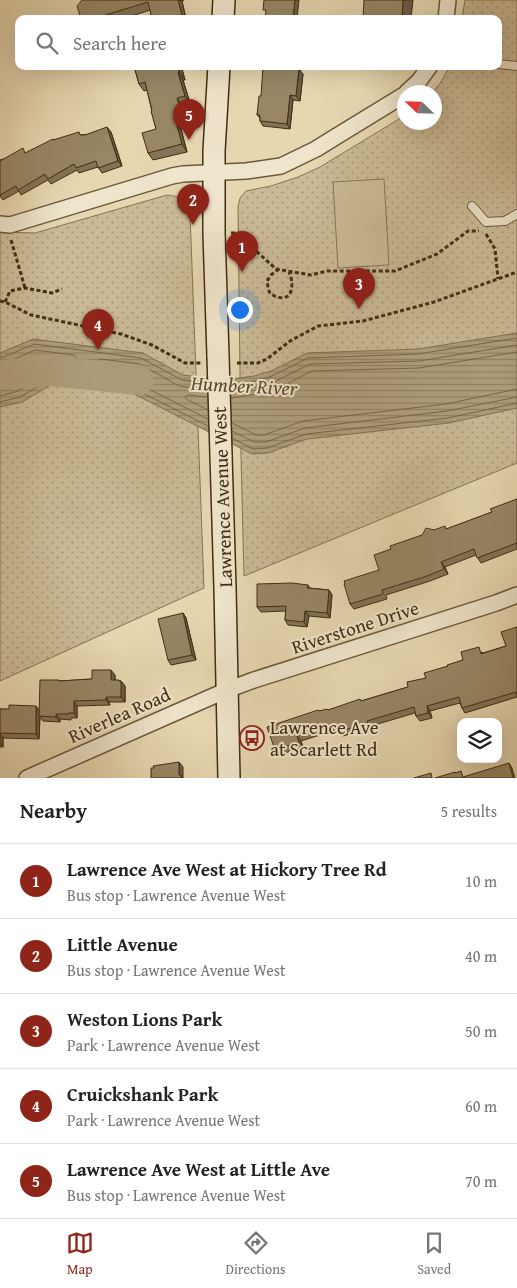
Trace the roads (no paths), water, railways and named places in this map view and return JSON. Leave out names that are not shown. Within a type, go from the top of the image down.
[{"type":"main road","points":[[223,15],[224,0]]},
{"type":"main road","name":"Lawrence Avenue West","points":[[219,70],[214,144],[214,233],[229,778]]},
{"type":"street","points":[[446,15],[448,0]]},
{"type":"street","points":[[415,85],[427,70]]},
{"type":"street","points":[[0,224],[10,225],[172,176],[246,172],[281,166],[330,140],[397,100]]},
{"type":"street","name":"Riverstone Drive","points":[[227,690],[517,595]]},
{"type":"street","name":"Riverlea Road","points":[[27,778],[227,690]]},
{"type":"lane","points":[[502,64],[517,66]]},
{"type":"lane","points":[[472,206],[486,222],[505,221],[517,214]]},
{"type":"water","points":[[517,333],[517,408],[449,423],[307,439],[268,453],[252,454],[89,371],[73,372],[22,402],[0,407],[0,353],[33,339],[143,353],[183,375],[223,380],[254,376],[271,371],[307,353],[418,349]]},
{"type":"waterway","name":"Humber River","points":[[0,375],[51,371],[139,380]]},
{"type":"place","name":"Lawrence Ave West at Little Ave","points":[[189,140]]},
{"type":"place","name":"Little Avenue","points":[[193,225]]},
{"type":"place","name":"Lawrence Ave West at Hickory Tree Rd","points":[[242,272]]},
{"type":"place","name":"Weston Lions Park","points":[[359,309]]},
{"type":"place","name":"Cruickshank Park","points":[[98,350]]},
{"type":"place","name":"Lawrence Ave at Scarlett Rd","points":[[252,738]]}]
